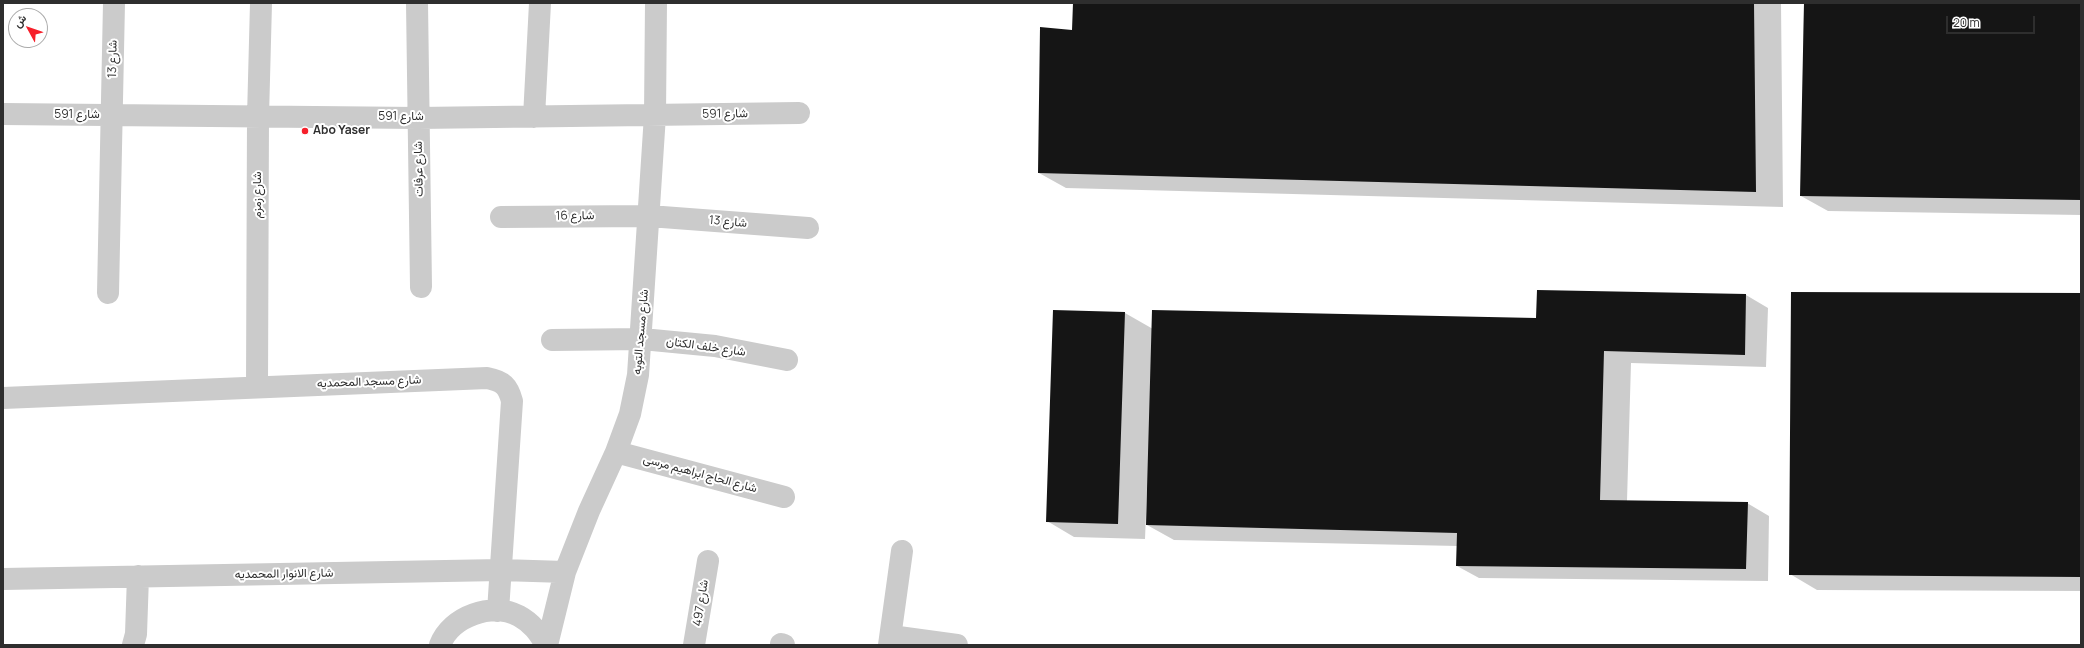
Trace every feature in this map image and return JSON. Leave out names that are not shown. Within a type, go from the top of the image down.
[{"type":"street","name":"شارع 13","points":[[108,293],[114,3]]},
{"type":"street","name":"شارع زمزم","points":[[258,386],[258,117],[261,3]]},
{"type":"street","name":"شارع عرفات","points":[[417,3],[421,288]]},
{"type":"street","points":[[534,117],[540,3]]},
{"type":"street","name":"شارع مسجد التوبه","points":[[547,645],[565,572],[589,511],[616,452],[630,414],[636,388],[642,339],[655,115],[656,3]]},
{"type":"street","name":"شارع 591","points":[[3,114],[418,118],[799,114]]},
{"type":"street","name":"شارع 13","points":[[649,216],[808,228]]},
{"type":"street","name":"شارع 16","points":[[501,217],[649,216]]},
{"type":"street","name":"شارع خلف الكتان","points":[[552,340],[642,339],[715,346],[787,360]]},
{"type":"street","name":"شارع مسجد المحمديه","points":[[3,398],[258,386],[487,378],[500,380],[509,388],[512,401],[498,611]]},
{"type":"street","name":"شارع الحاج ابراهيم مرسى","points":[[616,452],[784,497]]},
{"type":"street","points":[[902,551],[890,641],[957,645]]},
{"type":"street","name":"شارع 497","points":[[694,645],[708,561]]},
{"type":"street","name":"شارع الانوار المحمديه","points":[[3,579],[501,570],[565,572]]},
{"type":"street","points":[[133,645],[136,634],[138,576]]},
{"type":"street","points":[[440,645],[450,630],[460,621],[471,615],[484,611],[498,611],[519,616],[536,628],[547,645]]},
{"type":"building","points":[[1073,3],[1754,3],[1756,192],[1038,173],[1040,27],[1072,30]]},
{"type":"building","points":[[1804,3],[2081,3],[2081,200],[1800,196]]},
{"type":"building","points":[[1537,290],[1746,294],[1745,355],[1604,351],[1600,500],[1748,502],[1746,569],[1456,566],[1457,533],[1146,525],[1152,310],[1536,318]]},
{"type":"building","points":[[1791,292],[2081,293],[2081,577],[1789,575]]},
{"type":"building","points":[[1053,310],[1125,312],[1118,524],[1046,522]]},
{"type":"place","name":"Abo Yaser","points":[[305,131]]}]
